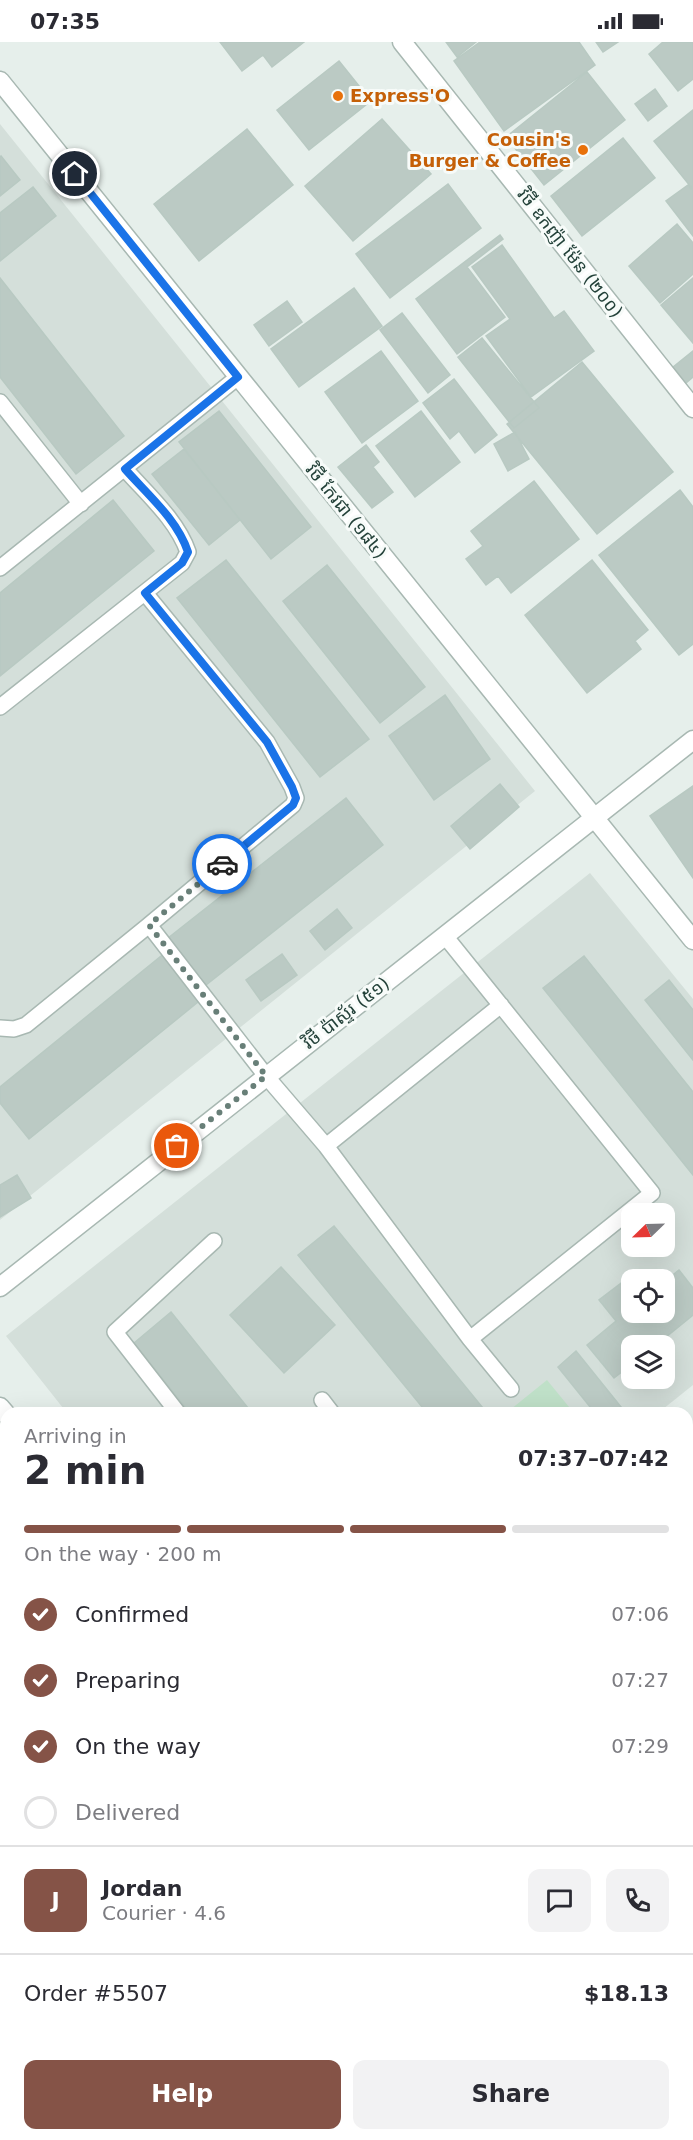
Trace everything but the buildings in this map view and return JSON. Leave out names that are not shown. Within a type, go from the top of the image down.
[{"type":"street","name":"វិថី ឧកញ៉ា ម៉ែន (២០០)","points":[[402,42],[693,408]]},
{"type":"street","name":"វិថី កែវជា (១៨៤)","points":[[0,81],[693,940]]},
{"type":"street","name":"វិថី ប៉ាស្ទ័រ (៥១)","points":[[0,1287],[693,740]]},
{"type":"lane","points":[[0,568],[238,377]]},
{"type":"lane","points":[[0,402],[81,504]]},
{"type":"lane","points":[[0,708],[182,563],[188,552],[174,524],[125,469]]},
{"type":"lane","points":[[0,1028],[14,1029],[26,1025],[293,805],[296,798],[267,742],[145,593]]},
{"type":"lane","points":[[149,925],[266,1076],[326,1146],[511,1389]]},
{"type":"lane","points":[[445,936],[652,1192],[471,1339]]},
{"type":"lane","points":[[326,1146],[501,1005]]},
{"type":"lane","points":[[173,1407],[115,1332],[214,1241]]},
{"type":"lane","points":[[322,1400],[328,1407]]},
{"type":"shaded area","points":[[0,124],[535,791],[0,1220]]},
{"type":"shaded area","points":[[590,873],[693,999],[693,1385],[666,1407],[62,1407],[6,1336]]},
{"type":"green space","points":[[547,1380],[569,1407],[513,1407]]},
{"type":"way so far","points":[[177,1146],[266,1076],[149,925],[222,864]]},
{"type":"place","name":"Express'O","points":[[338,96]]},
{"type":"place","name":"Cousin's Burger & Coffee","points":[[583,150]]},
{"type":"route","points":[[75,174],[238,377],[125,469],[174,524],[188,552],[182,563],[145,593],[267,742],[296,798],[293,805],[222,864]]}]
